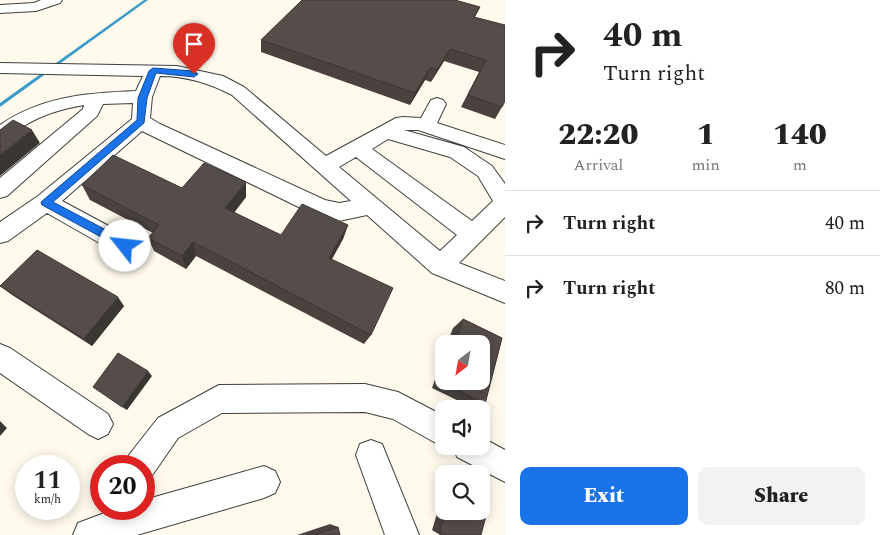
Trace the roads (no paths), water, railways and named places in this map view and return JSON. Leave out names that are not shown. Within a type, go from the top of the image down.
[{"type":"lane","points":[[0,9],[36,7],[55,0]]},
{"type":"lane","points":[[0,68],[153,71],[194,74],[217,80],[238,91],[440,266],[505,292]]},
{"type":"lane","points":[[0,234],[46,202],[141,121],[143,98],[153,71]]},
{"type":"lane","points":[[0,190],[91,112],[96,98]]},
{"type":"lane","points":[[0,134],[35,111],[74,100],[143,98]]},
{"type":"lane","points":[[426,126],[437,104]]},
{"type":"lane","points":[[141,121],[321,208],[338,212],[371,206]]},
{"type":"lane","points":[[325,165],[403,124],[426,126],[505,152]]},
{"type":"lane","points":[[386,132],[457,152],[484,171],[505,202],[474,235],[440,266]]},
{"type":"lane","points":[[357,148],[474,235]]},
{"type":"lane","points":[[46,202],[125,246]]},
{"type":"lane","points":[[0,357],[98,424]]},
{"type":"lane","points":[[148,455],[168,428],[219,399],[366,398],[398,406],[435,427]]},
{"type":"lane","points":[[371,455],[402,535]]},
{"type":"lane","points":[[484,455],[505,467]]},
{"type":"lane","points":[[108,523],[264,482]]},
{"type":"waterway","points":[[0,105],[146,0]]}]
